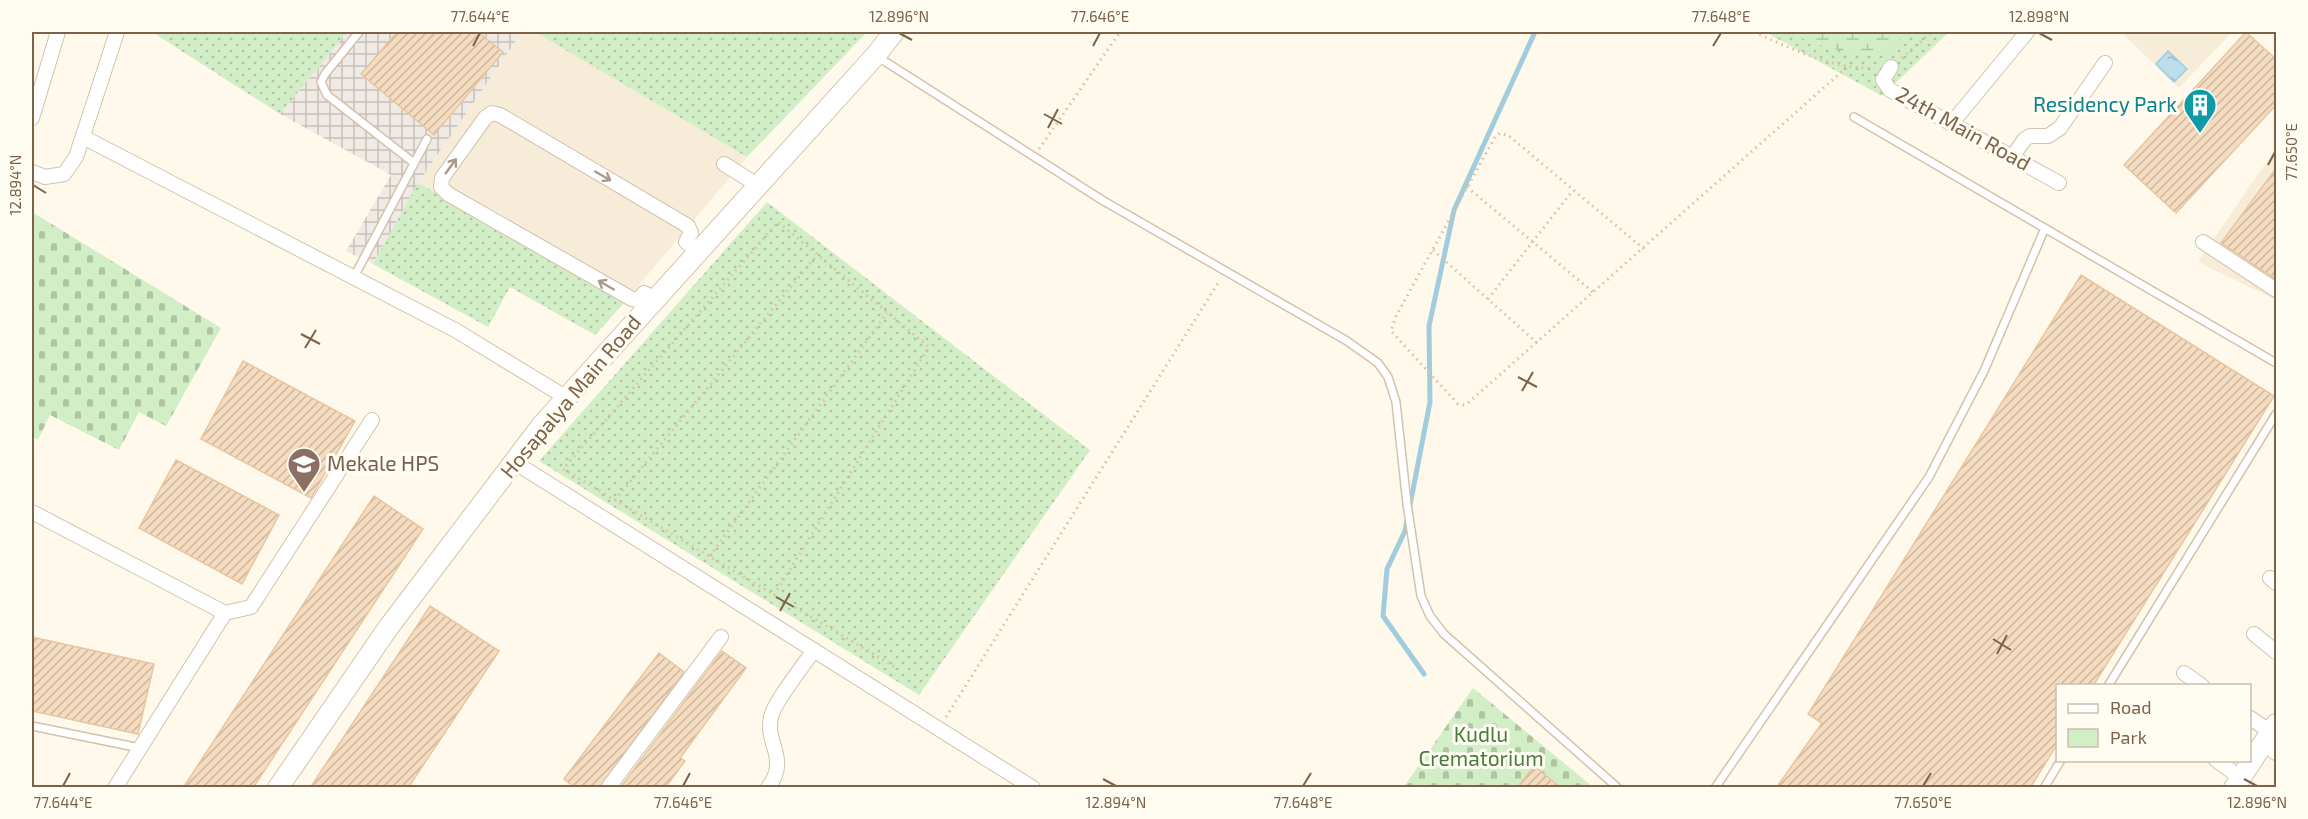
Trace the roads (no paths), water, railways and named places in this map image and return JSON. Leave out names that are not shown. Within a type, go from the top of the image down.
[{"type":"street","points":[[32,118],[58,32]]},
{"type":"street","points":[[32,172],[45,177],[64,174],[76,157],[117,32]]},
{"type":"street","name":"Hosapalya Main Road","points":[[278,788],[388,628],[543,425],[876,55],[894,32]]},
{"type":"street","points":[[1951,123],[2028,32]]},
{"type":"street","points":[[2012,157],[2025,139],[2030,136],[2048,136],[2060,128],[2106,63]]},
{"type":"street","name":"24th Main Road","points":[[1891,67],[1883,80],[1890,90],[2059,183]]},
{"type":"street","points":[[656,299],[644,293],[638,300],[632,299],[448,194],[441,187],[442,178],[485,118],[492,113],[500,115],[688,226],[691,233],[686,242],[699,252]]},
{"type":"street","points":[[83,137],[455,330],[567,398]]},
{"type":"street","points":[[724,164],[759,186]]},
{"type":"street","points":[[2203,242],[2277,290]]},
{"type":"street","points":[[32,512],[225,613],[251,607],[372,420]]},
{"type":"street","points":[[514,462],[1033,788]]},
{"type":"street","points":[[115,788],[225,613]]},
{"type":"street","points":[[2254,634],[2277,652]]},
{"type":"street","points":[[608,788],[721,637]]},
{"type":"street","points":[[768,788],[776,777],[778,758],[772,737],[771,717],[814,650]]},
{"type":"street","points":[[2184,674],[2199,684]]},
{"type":"street","points":[[2218,762],[2237,783],[2272,738],[2251,719]]},
{"type":"lane","points":[[359,32],[321,82],[327,95],[414,164]]},
{"type":"lane","points":[[876,55],[1102,200],[1347,341],[1378,363],[1388,377],[1396,402],[1407,504],[1421,596],[1430,616],[1444,634],[1618,788]]},
{"type":"lane","points":[[1854,117],[2277,363]]},
{"type":"lane","points":[[354,277],[427,139]]},
{"type":"lane","points":[[1715,788],[1929,477],[1984,372],[2045,228]]},
{"type":"lane","points":[[2109,684],[2277,414]]},
{"type":"lane","points":[[32,726],[140,748]]},
{"type":"lane","points":[[2044,788],[2060,762]]},
{"type":"water","points":[[2168,51],[2187,69],[2174,82],[2156,64]]},
{"type":"waterway","points":[[1424,674],[1383,616],[1387,569],[1405,531],[1430,402],[1429,326],[1454,210],[1535,32]]},
{"type":"place","name":"Residency Park","points":[[2200,134]]},
{"type":"place","name":"Mekale HPS","points":[[304,493]]},
{"type":"park label","name":"Kudlu Crematorium","points":[[1481,747]]}]
